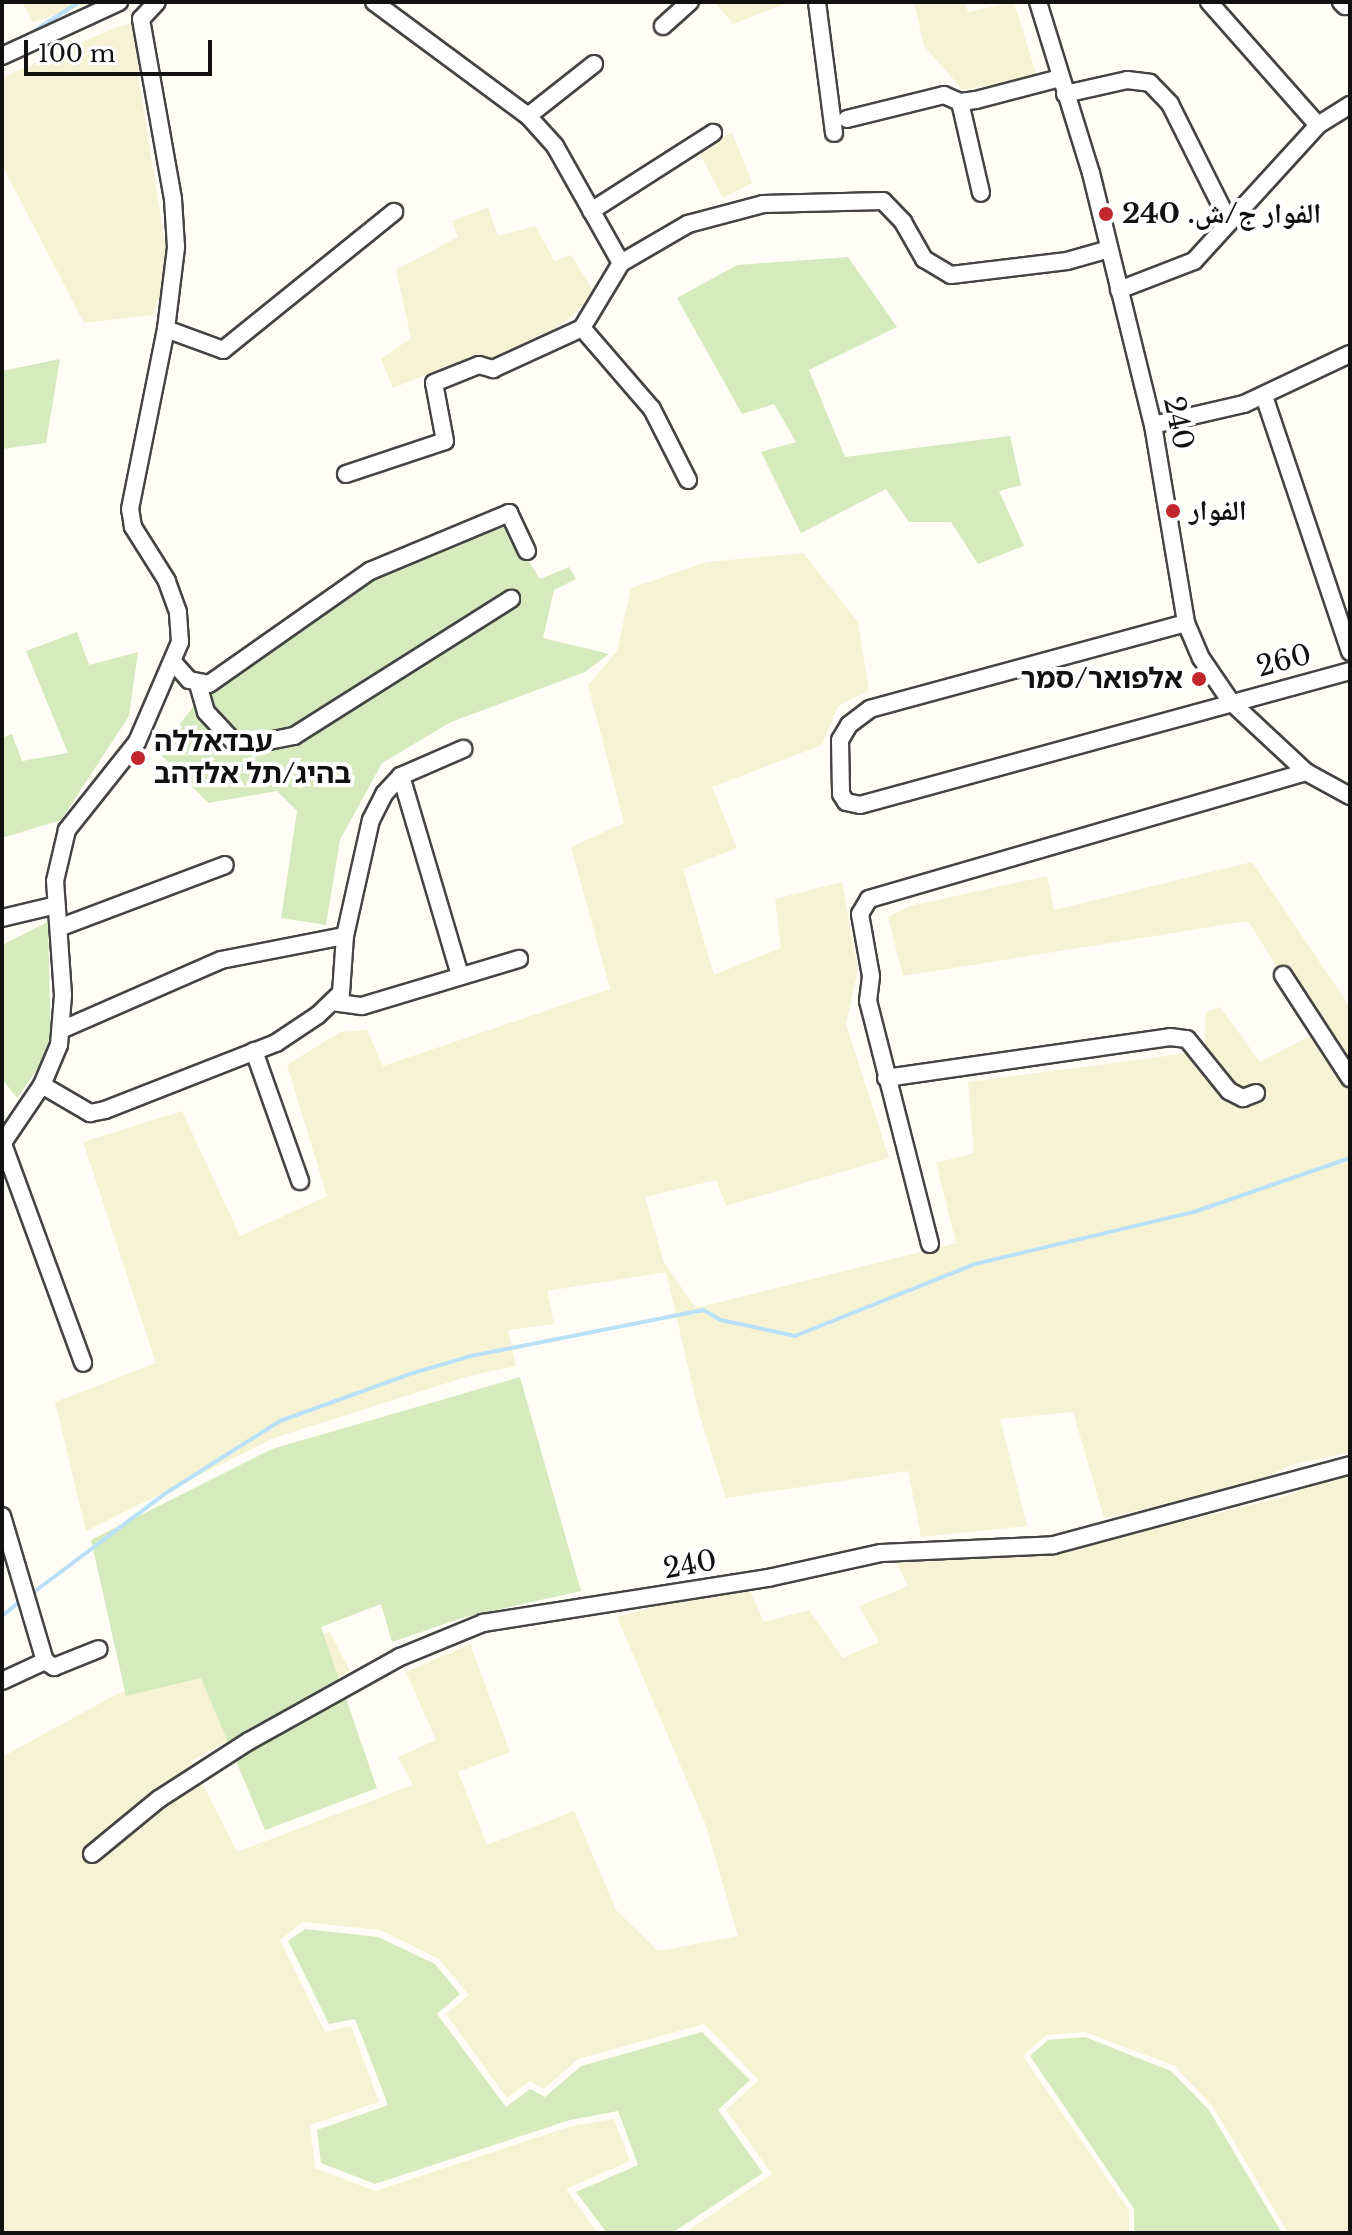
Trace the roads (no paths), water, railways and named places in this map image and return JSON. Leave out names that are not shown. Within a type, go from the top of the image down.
[{"type":"street","points":[[374,2],[528,116],[555,146],[621,263]]},
{"type":"street","points":[[663,26],[690,2]]},
{"type":"street","points":[[817,2],[834,133]]},
{"type":"street","name":"240","points":[[1039,2],[1109,249],[1153,425],[1186,623],[1201,658],[1231,702],[1306,772],[1350,796]]},
{"type":"street","points":[[1209,2],[1318,125]]},
{"type":"street","points":[[2,56],[101,10],[154,3]]},
{"type":"street","points":[[83,1363],[2,1144],[42,1085],[61,1030],[61,927],[56,905],[58,857],[67,830],[137,742],[180,642],[178,612],[167,581],[133,527],[130,509],[166,329],[176,247],[173,199],[128,8]]},
{"type":"street","points":[[528,116],[594,64]]},
{"type":"street","points":[[847,119],[944,95],[960,102],[1063,86],[1127,80],[1150,83],[1170,104],[1228,220]]},
{"type":"street","points":[[960,102],[981,193]]},
{"type":"street","points":[[1119,290],[1194,261],[1228,220],[1318,125],[1350,105]]},
{"type":"street","points":[[591,211],[713,133]]},
{"type":"street","points":[[346,474],[445,441],[434,383],[479,365],[493,369],[582,328],[621,263],[688,224],[763,204],[817,200],[883,201],[903,222],[924,259],[951,275],[1067,261],[1109,249]]},
{"type":"street","points":[[166,329],[223,350],[394,212]]},
{"type":"street","points":[[582,328],[652,409],[688,480]]},
{"type":"street","points":[[1153,425],[1264,396],[1350,354]]},
{"type":"street","points":[[1264,396],[1350,652]]},
{"type":"street","points":[[198,684],[223,678],[370,571],[509,513],[527,551]]},
{"type":"street","points":[[173,662],[198,684],[206,712],[232,740],[248,745],[294,736],[511,599]]},
{"type":"street","name":"260","points":[[1186,623],[870,709],[849,725],[840,740],[841,794],[846,802],[860,805],[1350,671]]},
{"type":"street","points":[[42,1085],[90,1113],[276,1043],[332,1002],[341,993],[345,936],[371,820],[384,794],[401,776],[463,749]]},
{"type":"street","points":[[930,1244],[868,1001],[871,976],[860,914],[869,899],[1306,772]]},
{"type":"street","points":[[401,776],[460,975]]},
{"type":"street","points":[[61,927],[225,865]]},
{"type":"street","points":[[2,918],[56,905]]},
{"type":"street","points":[[61,1030],[221,960],[345,936]]},
{"type":"street","points":[[332,1002],[362,1006],[519,959]]},
{"type":"street","points":[[1283,975],[1350,1078]]},
{"type":"street","points":[[886,1078],[1170,1037],[1187,1039],[1229,1091],[1243,1098],[1256,1093]]},
{"type":"street","points":[[254,1051],[300,1181]]},
{"type":"street","name":"240","points":[[92,1854],[159,1799],[249,1741],[400,1657],[483,1623],[753,1581],[881,1553],[1054,1545],[1350,1465]]},
{"type":"street","points":[[2,1516],[45,1661],[54,1667],[99,1649]]},
{"type":"street","points":[[2,1681],[45,1661]]},
{"type":"waterway","points":[[25,37],[79,2]]},
{"type":"waterway","points":[[30,1595],[163,1495],[280,1421],[413,1373],[471,1356],[703,1310],[721,1320],[795,1336],[975,1264],[1194,1212],[1350,1158]]},
{"type":"waterway","points":[[2,1616],[22,1600]]},
{"type":"place","name":"الفوار ج/ش. 240","points":[[1106,214]]},
{"type":"place","name":"الفوار","points":[[1173,511]]},
{"type":"place","name":"אלפואר/סמר","points":[[1199,679]]},
{"type":"place","name":"עבדאללה בהיג/תל אלדהב","points":[[138,758]]}]
